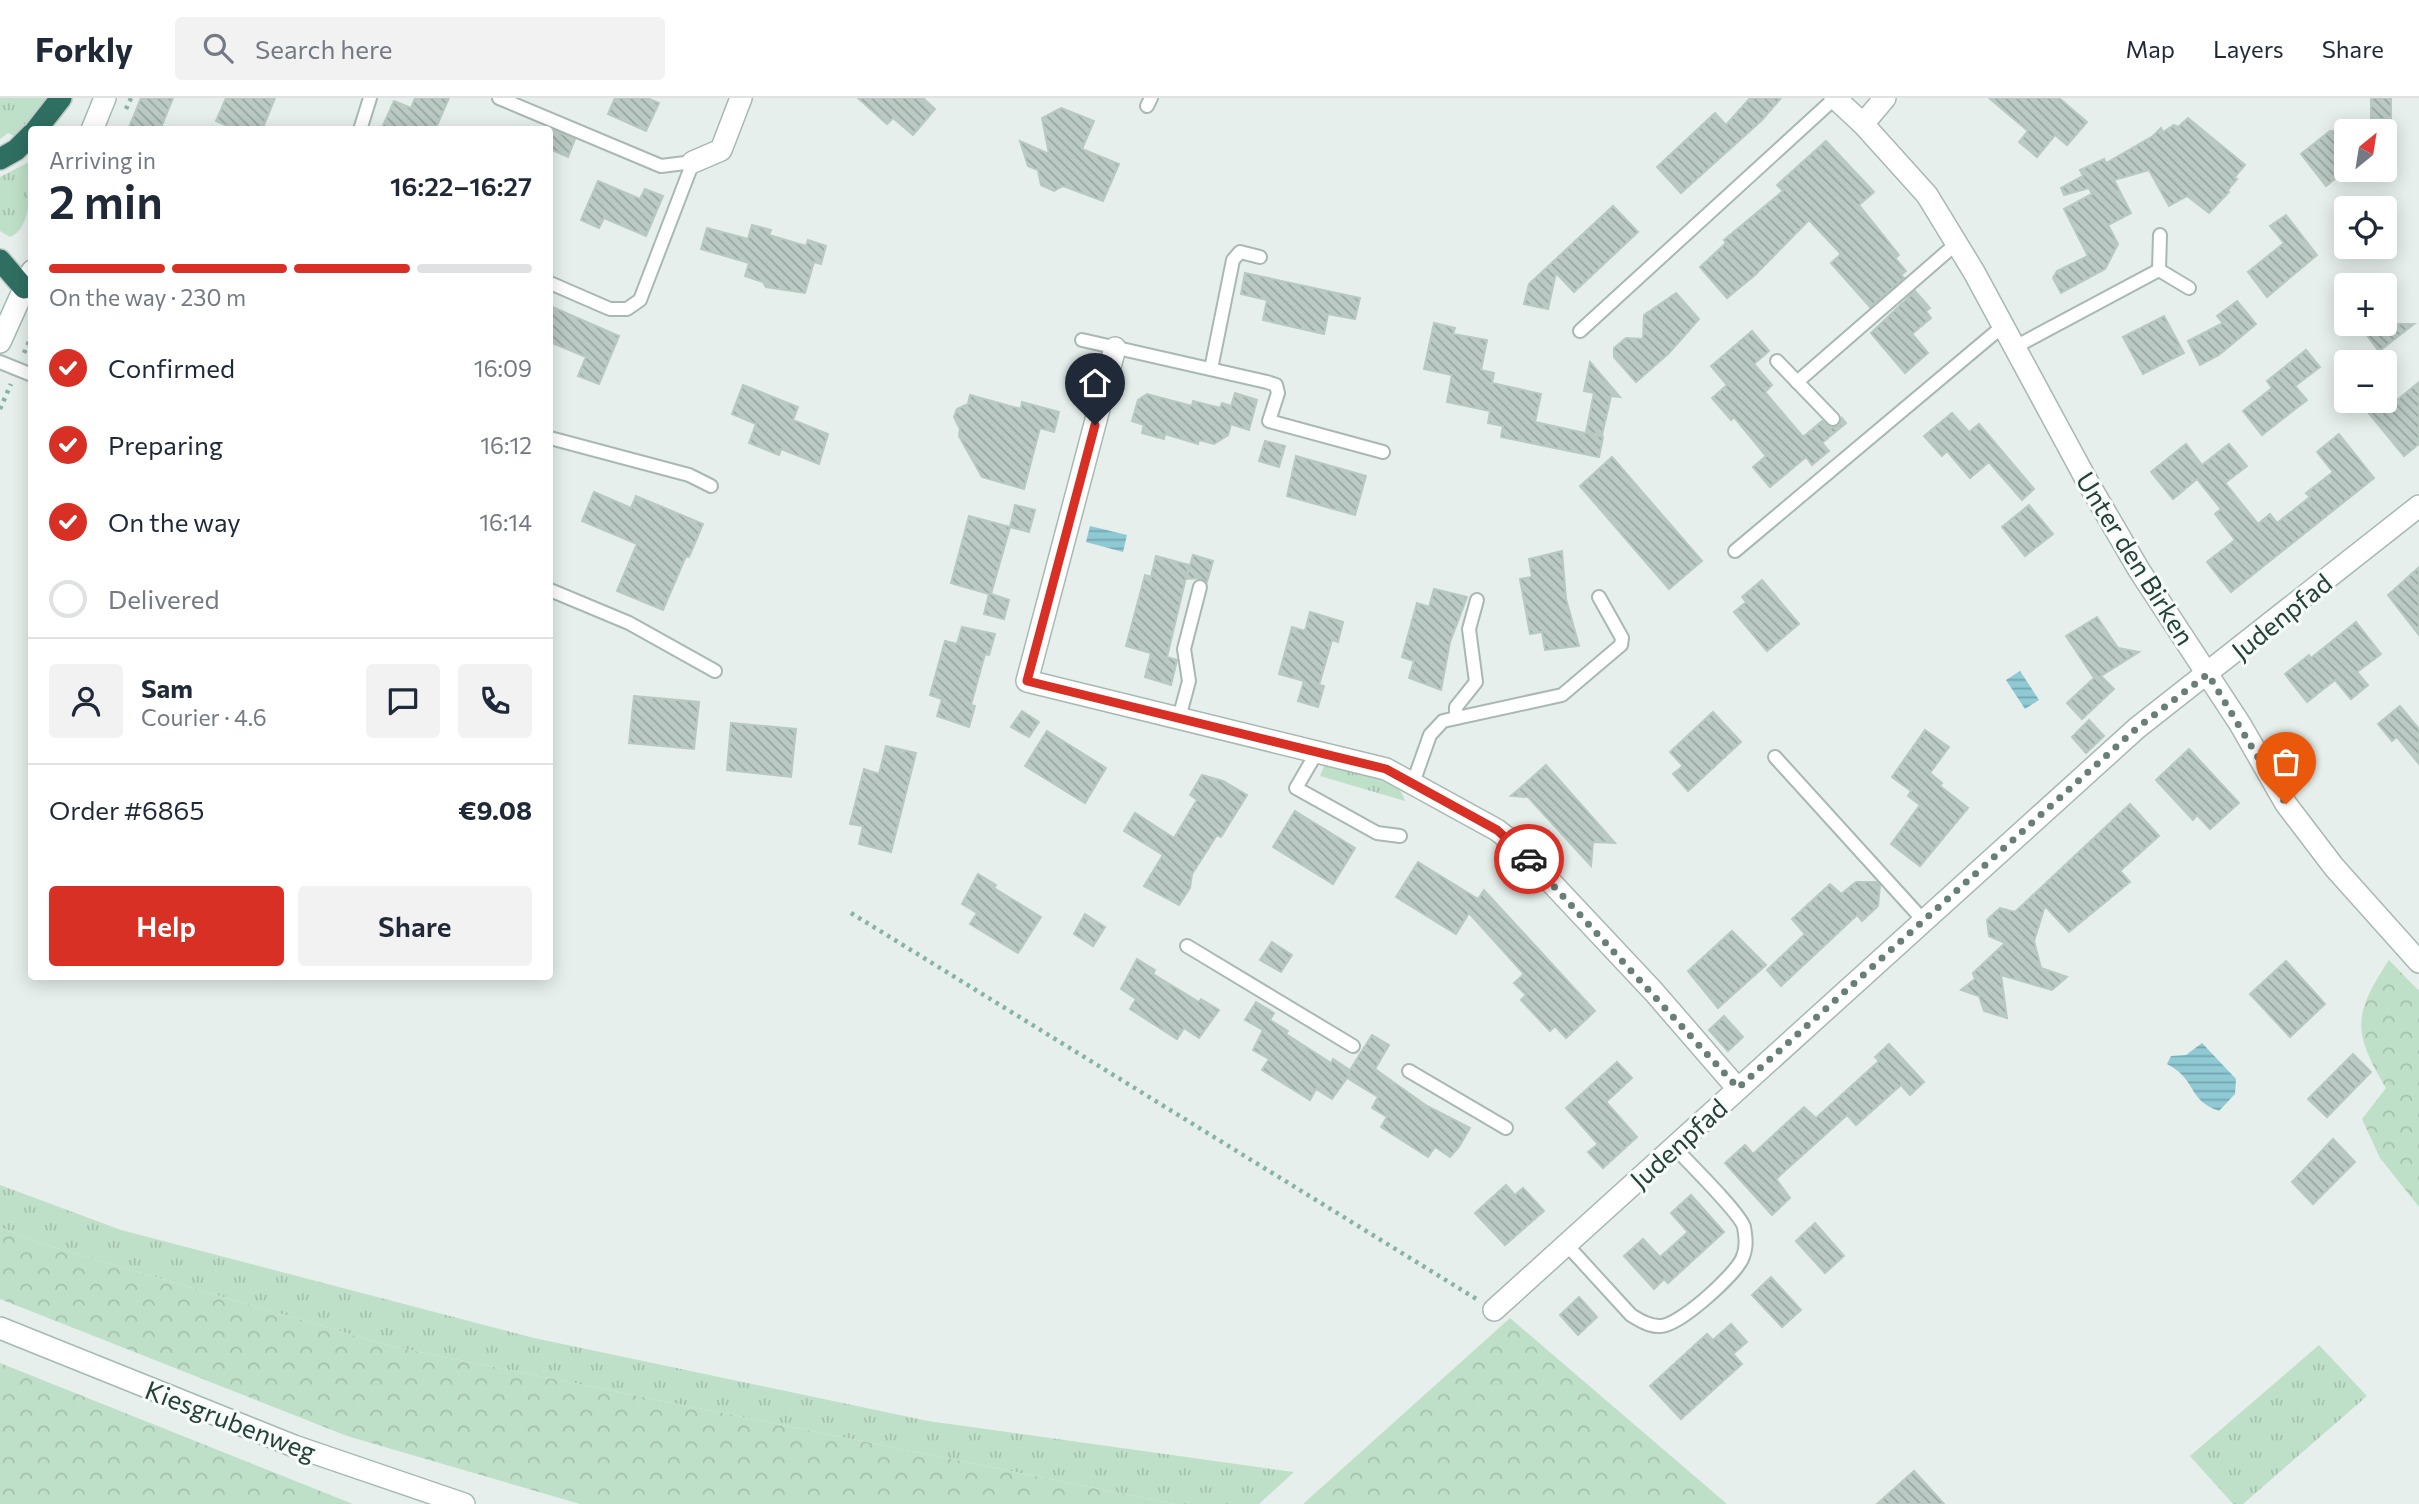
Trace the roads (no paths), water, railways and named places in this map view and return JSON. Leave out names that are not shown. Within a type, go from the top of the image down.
[{"type":"highway","points":[[39,126],[61,98]]},
{"type":"highway","points":[[0,159],[16,150],[28,138]]},
{"type":"highway","points":[[0,260],[28,279]]},
{"type":"highway","points":[[0,283],[28,279]]},
{"type":"street","points":[[94,126],[104,98]]},
{"type":"street","points":[[693,162],[722,150],[741,98]]},
{"type":"street","name":"Unter den Birken","points":[[1835,98],[1863,124],[1927,195],[1957,243],[2139,570],[2208,674],[2286,804],[2334,867],[2419,962]]},
{"type":"street","points":[[1863,124],[1885,98]]},
{"type":"street","points":[[0,342],[28,279]]},
{"type":"street","points":[[1115,348],[1027,681],[1386,769],[1413,783],[1515,844],[1738,1088]]},
{"type":"street","name":"Judenpfad","points":[[1494,1310],[2137,728],[2419,506]]},
{"type":"street","name":"Kiesgrubenweg","points":[[0,1328],[294,1446],[464,1504]]},
{"type":"lane","points":[[361,126],[370,98]]},
{"type":"lane","points":[[499,98],[661,166],[693,162],[640,300],[627,309],[610,309],[553,284]]},
{"type":"lane","points":[[1580,331],[1835,98]]},
{"type":"lane","points":[[2159,270],[2160,235]]},
{"type":"lane","points":[[1797,382],[1957,243]]},
{"type":"lane","points":[[1211,369],[1233,260],[1240,252],[1260,257]]},
{"type":"lane","points":[[2159,270],[2189,288]]},
{"type":"lane","points":[[2015,346],[2159,270]]},
{"type":"lane","points":[[1735,551],[2003,326]]},
{"type":"lane","points":[[1082,340],[1276,385],[1278,393],[1269,421],[1383,452]]},
{"type":"lane","points":[[1777,361],[1833,419]]},
{"type":"lane","points":[[0,362],[28,373]]},
{"type":"lane","points":[[553,439],[689,475],[711,486]]},
{"type":"lane","points":[[1179,718],[1189,681],[1184,649],[1200,587]]},
{"type":"lane","points":[[553,591],[629,623],[715,671]]},
{"type":"lane","points":[[1413,783],[1436,727],[1443,721],[1562,695],[1621,645],[1622,638],[1600,597]]},
{"type":"lane","points":[[1456,718],[1456,707],[1476,682],[1469,629],[1478,600]]},
{"type":"lane","points":[[1317,752],[1296,788],[1377,833],[1400,836]]},
{"type":"lane","points":[[1775,757],[1924,921]]},
{"type":"lane","points":[[1187,946],[1353,1046]]},
{"type":"lane","points":[[1409,1071],[1506,1128]]},
{"type":"lane","points":[[1566,1244],[1631,1315],[1645,1323],[1661,1326],[1682,1316],[1721,1285],[1741,1261],[1747,1244],[1743,1223],[1674,1147]]},
{"type":"water","points":[[1090,526],[1127,535],[1123,552],[1086,542]]},
{"type":"water","points":[[2020,671],[2039,700],[2025,709],[2006,680]]},
{"type":"water","points":[[2202,1043],[2236,1079],[2235,1094],[2219,1111],[2202,1101],[2183,1076],[2167,1064],[2171,1056],[2186,1055]]}]
